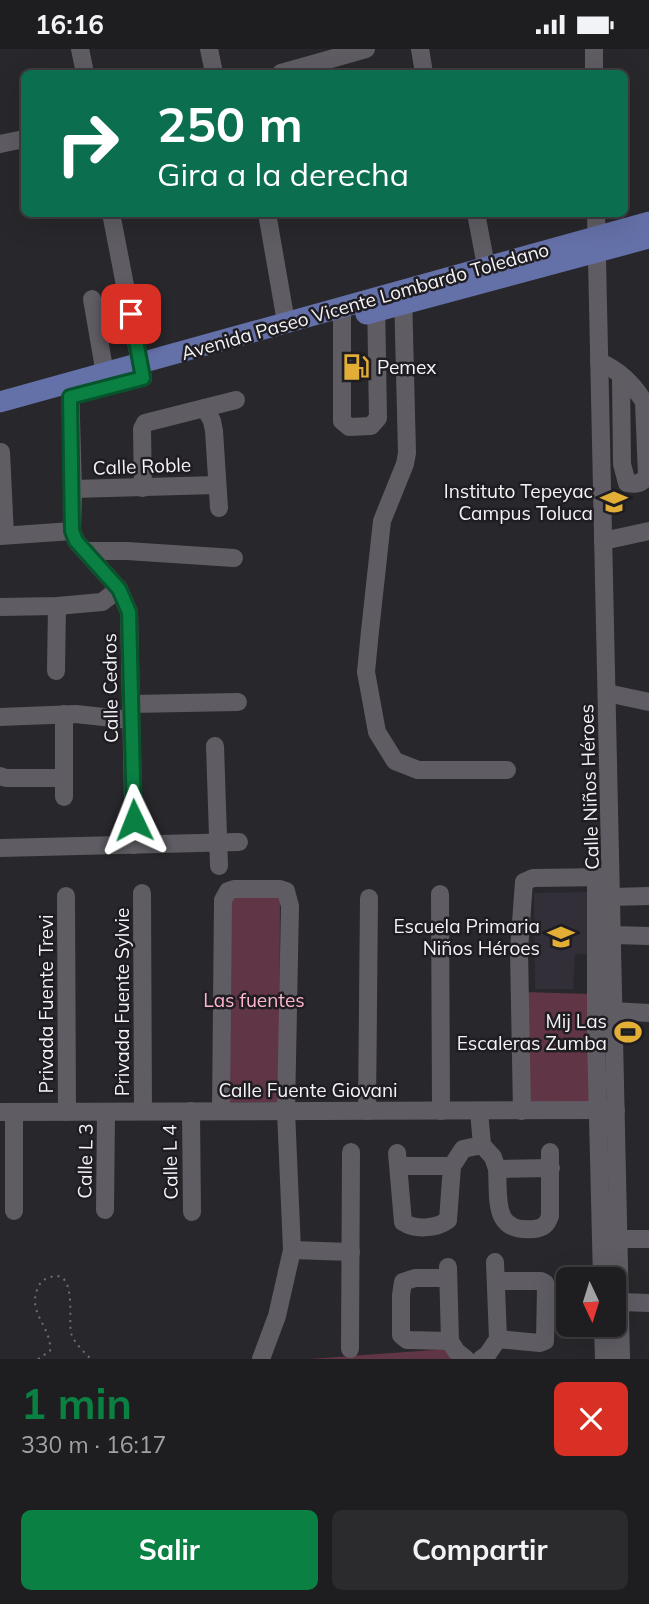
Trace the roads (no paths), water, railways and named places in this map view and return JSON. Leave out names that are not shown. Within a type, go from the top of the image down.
[{"type":"main road","name":"Avenida Paseo Vicente Lombardo Toledano","points":[[0,402],[70,390],[142,371],[597,244],[649,222]]},
{"type":"main road","name":"Avenida Paseo Vicente Lombardo Toledano","points":[[403,297],[486,266],[597,244],[649,238]]},
{"type":"main road","name":"Avenida Paseo Vicente Lombardo Toledano","points":[[0,417],[105,374],[142,371],[286,322],[342,313]]},
{"type":"street","points":[[80,49],[84,70]]},
{"type":"street","points":[[209,49],[213,70]]},
{"type":"street","points":[[292,70],[366,49]]},
{"type":"street","points":[[420,49],[424,70]]},
{"type":"street","points":[[594,49],[594,70]]},
{"type":"street","points":[[0,144],[21,140]]},
{"type":"street","points":[[112,217],[142,371]]},
{"type":"street","points":[[268,217],[286,322]]},
{"type":"street","points":[[477,217],[486,266]]},
{"type":"street","name":"Calle Niños Héroes","points":[[596,217],[607,693],[604,877],[612,897],[614,1011],[607,1110],[619,1267]]},
{"type":"street","points":[[403,297],[407,453],[382,521],[366,672],[377,732],[395,761],[418,770],[507,770]]},
{"type":"street","points":[[92,299],[105,374]]},
{"type":"street","points":[[342,313],[342,421],[349,427],[371,426],[378,418],[376,305]]},
{"type":"street","points":[[599,362],[616,370],[639,394],[646,411],[647,475],[644,480],[632,484],[624,479],[622,464],[621,376]]},
{"type":"street","points":[[1,452],[3,536],[72,531],[70,390]]},
{"type":"street","points":[[143,488],[142,429],[145,423],[236,400]]},
{"type":"street","name":"Calle Roble","points":[[73,489],[217,485],[214,431],[205,408]]},
{"type":"street","points":[[217,485],[219,508]]},
{"type":"street","name":"Calle Cedros","points":[[72,531],[119,589],[129,612],[134,845]]},
{"type":"street","points":[[603,541],[649,531]]},
{"type":"street","points":[[86,551],[234,558]]},
{"type":"street","points":[[106,574],[127,551]]},
{"type":"street","points":[[0,607],[102,602],[119,589]]},
{"type":"street","points":[[102,602],[110,609],[129,612]]},
{"type":"street","points":[[55,671],[57,606]]},
{"type":"street","points":[[607,693],[649,702]]},
{"type":"street","points":[[0,717],[131,712],[238,702]]},
{"type":"street","points":[[64,714],[64,797]]},
{"type":"street","points":[[215,746],[219,866]]},
{"type":"street","points":[[0,776],[64,778]]},
{"type":"street","points":[[0,848],[239,842]]},
{"type":"street","points":[[522,1111],[519,950],[524,882],[533,878],[604,877],[607,1110],[602,1267]]},
{"type":"street","points":[[221,1111],[223,900],[228,891],[271,888],[286,891],[289,896],[286,1111],[292,1250],[277,1316],[261,1359]]},
{"type":"street","name":"Privada Fuente Sylvie","points":[[142,893],[143,1111]]},
{"type":"street","points":[[440,894],[441,1111]]},
{"type":"street","name":"Privada Fuente Trevi","points":[[66,896],[67,1112]]},
{"type":"street","points":[[612,897],[649,896]]},
{"type":"street","points":[[367,1111],[369,898]]},
{"type":"street","points":[[613,935],[649,936]]},
{"type":"street","points":[[614,1011],[649,1013]]},
{"type":"street","name":"Calle Fuente Giovani","points":[[7,1112],[607,1110]]},
{"type":"street","name":"Calle L 4","points":[[191,1111],[192,1212]]},
{"type":"street","points":[[473,1111],[476,1146]]},
{"type":"street","points":[[7,1112],[14,1211]]},
{"type":"street","name":"Calle L 3","points":[[105,1210],[106,1112]]},
{"type":"street","points":[[452,1166],[398,1160],[403,1222],[414,1227],[424,1227],[435,1226],[448,1220],[452,1166],[463,1149],[476,1146],[493,1157],[497,1169],[499,1202],[504,1220],[510,1227],[541,1228],[548,1224],[551,1208],[551,1160],[497,1169]]},
{"type":"street","points":[[350,1349],[351,1152]]},
{"type":"street","points":[[619,1240],[649,1239]]},
{"type":"street","points":[[292,1250],[351,1252]]},
{"type":"street","points":[[481,1359],[498,1339],[495,1262]]},
{"type":"street","points":[[450,1341],[407,1340],[401,1335],[403,1282],[448,1273],[450,1341],[456,1351],[466,1359]]},
{"type":"street","points":[[496,1281],[541,1281],[547,1288],[545,1341],[540,1343],[498,1339]]},
{"type":"street","points":[[626,1302],[649,1303]]},
{"type":"street","points":[[603,1337],[604,1359]]},
{"type":"street","name":"Calle Niños Héroes","points":[[621,1337],[621,1359]]},
{"type":"place","name":"Pemex","points":[[356,367]]},
{"type":"place","name":"Instituto Tepeyac Campus Toluca","points":[[614,502]]},
{"type":"place","name":"Escuela Primaria Niños Héroes","points":[[561,937]]},
{"type":"place","name":"Mij Las Escaleras Zumba","points":[[628,1032]]},
{"type":"park label","name":"Las fuentes","points":[[254,1000]]}]
